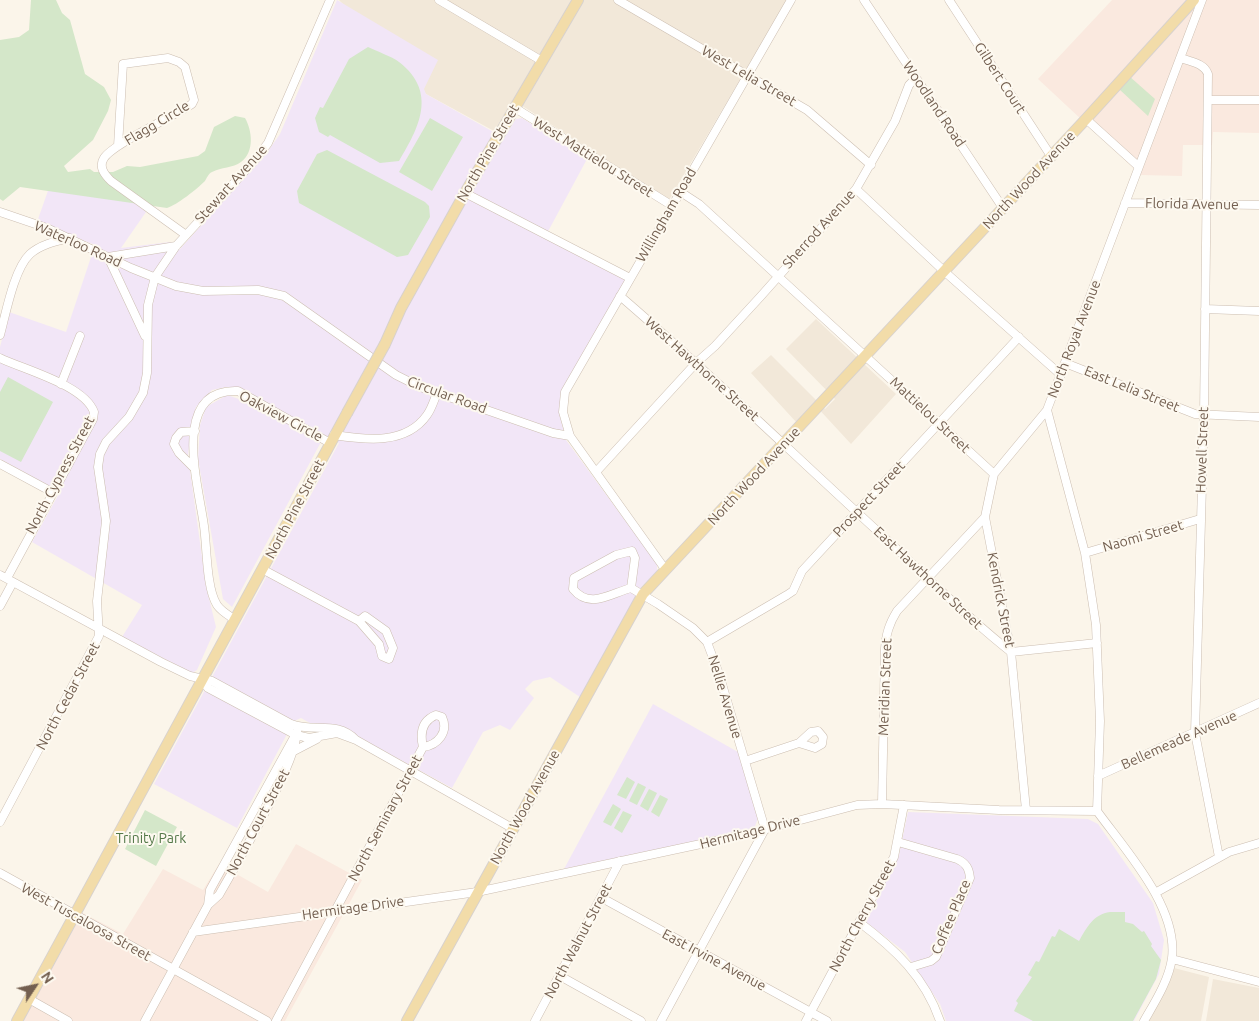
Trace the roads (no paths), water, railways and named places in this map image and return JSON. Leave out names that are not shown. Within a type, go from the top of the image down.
[{"type":"main road","name":"North Pine Street","points":[[17,1021],[385,344],[401,308],[465,193],[578,0]]},
{"type":"main road","name":"North Wood Avenue","points":[[407,1021],[643,594],[1086,119],[1194,0]]},
{"type":"street","name":"Stewart Avenue","points":[[155,277],[176,246],[256,159],[268,143],[330,0]]},
{"type":"street","points":[[439,0],[542,61]]},
{"type":"street","name":"West Lelia Street","points":[[618,0],[806,110],[871,165]]},
{"type":"street","name":"Willingham Road","points":[[570,436],[563,412],[565,392],[679,191],[792,0]]},
{"type":"street","name":"Woodland Road","points":[[864,0],[1003,208]]},
{"type":"street","name":"North Royal Avenue","points":[[1097,811],[1100,721],[1097,643],[1085,553],[1047,410],[1202,0]]},
{"type":"street","name":"Gilbert Court","points":[[953,2],[1051,156]]},
{"type":"street","points":[[1178,16],[1188,18],[1192,25]]},
{"type":"street","name":"Flagg Circle","points":[[118,146],[123,64],[168,58],[179,62],[188,76],[194,100],[192,104],[118,146],[104,158],[101,166],[104,174],[186,235]]},
{"type":"street","name":"Howell Street","points":[[1181,58],[1206,68],[1208,74],[1204,415],[1195,733],[1219,857]]},
{"type":"street","name":"Sherrod Avenue","points":[[596,472],[696,363],[729,331],[856,189],[895,121],[909,85],[916,78]]},
{"type":"street","points":[[1208,100],[1259,100]]},
{"type":"street","name":"West Mattielou Street","points":[[514,108],[671,205]]},
{"type":"street","points":[[1086,119],[1138,166]]},
{"type":"street","points":[[856,189],[944,272],[1060,375]]},
{"type":"street","points":[[679,191],[699,204],[866,356]]},
{"type":"street","points":[[465,193],[630,278]]},
{"type":"street","name":"Florida Avenue","points":[[1125,203],[1259,205]]},
{"type":"street","name":"Waterloo Road","points":[[0,212],[71,238],[108,257],[155,277]]},
{"type":"street","points":[[0,335],[17,278],[30,254],[55,241],[71,238]]},
{"type":"street","points":[[146,340],[108,257],[176,246]]},
{"type":"street","name":"North Cedar Street","points":[[0,822],[100,636],[97,601],[106,521],[98,467],[100,454],[106,442],[129,417],[143,393],[147,373],[148,305],[155,277]]},
{"type":"street","name":"Circular Road","points":[[155,277],[189,290],[258,290],[284,296],[396,375],[437,393],[552,433],[570,436]]},
{"type":"street","name":"West Hawthorne Street","points":[[620,296],[784,444]]},
{"type":"street","points":[[1205,309],[1259,311]]},
{"type":"street","points":[[0,358],[61,384],[80,336]]},
{"type":"street","name":"Prospect Street","points":[[707,642],[793,591],[802,571],[1019,337]]},
{"type":"street","name":"Mattielou Street","points":[[866,356],[994,474]]},
{"type":"street","name":"East Lelia Street","points":[[1065,363],[1195,414],[1259,417]]},
{"type":"street","name":"North Cypress Street","points":[[0,606],[7,578],[93,419],[94,412],[87,400],[61,384]]},
{"type":"street","name":"Oakview Circle","points":[[234,619],[216,604],[211,585],[204,524],[193,467],[195,431],[202,406],[212,396],[224,390],[238,391],[332,439]]},
{"type":"street","points":[[332,439],[374,439],[401,435],[427,415],[437,393]]},
{"type":"street","name":"Kendrick Street","points":[[1026,810],[1011,652],[985,517],[994,474],[1047,410]]},
{"type":"street","points":[[193,467],[179,453],[174,444],[181,432],[195,431]]},
{"type":"street","points":[[570,436],[665,569]]},
{"type":"street","name":"East Hawthorne Street","points":[[784,444],[989,635],[1011,652]]},
{"type":"street","points":[[0,464],[52,492]]},
{"type":"street","name":"Meridian Street","points":[[882,804],[886,636],[897,611],[985,517]]},
{"type":"street","name":"Naomi Street","points":[[1085,553],[1200,519]]},
{"type":"street","points":[[632,551],[635,558],[631,588],[594,600],[577,594],[572,582],[574,578],[616,555],[632,551]]},
{"type":"street","points":[[262,569],[362,619],[386,631],[391,639],[393,648],[389,659],[382,656],[379,644],[362,619]]},
{"type":"street","points":[[7,578],[182,673],[202,680],[208,688],[309,738],[337,733],[356,740],[512,828]]},
{"type":"street","name":"Nellie Avenue","points":[[631,588],[693,628],[707,642],[719,674],[765,828]]},
{"type":"street","points":[[1011,652],[1097,643]]},
{"type":"street","name":"Bellemeade Avenue","points":[[1098,776],[1259,703]]},
{"type":"street","points":[[298,731],[338,728],[350,734],[356,740]]},
{"type":"street","name":"North Court Street","points":[[208,905],[219,895],[281,780],[294,752],[298,731]]},
{"type":"street","name":"North Court Street","points":[[145,1021],[208,905],[210,890],[298,731]]},
{"type":"street","points":[[294,752],[320,737]]},
{"type":"street","points":[[744,761],[799,743]]},
{"type":"street","name":"North Seminary Street","points":[[276,1021],[424,747]]},
{"type":"street","points":[[272,775],[281,780]]},
{"type":"street","name":"Hermitage Drive","points":[[194,932],[477,892],[765,828],[837,809],[882,804],[1097,811]]},
{"type":"street","name":"North Cherry Street","points":[[806,1021],[894,857],[904,805]]},
{"type":"street","points":[[1097,811],[1155,892],[1171,928],[1172,960],[1165,982],[1144,1021]]},
{"type":"street","points":[[661,1021],[765,828]]},
{"type":"street","name":"Coffee Place","points":[[898,842],[965,863],[969,869],[970,878],[936,957],[931,961],[911,967]]},
{"type":"street","points":[[1155,892],[1219,857],[1259,843]]},
{"type":"street","name":"North Walnut Street","points":[[535,1021],[620,861]]},
{"type":"street","name":"West Tuscaloosa Street","points":[[0,873],[267,1021]]},
{"type":"street","name":"East Irvine Avenue","points":[[602,898],[697,952],[827,1021]]},
{"type":"street","points":[[859,922],[891,947],[911,967],[928,994],[940,1021]]},
{"type":"street","points":[[1172,960],[1259,982]]},
{"type":"street","points":[[560,976],[641,1021]]},
{"type":"street","points":[[29,999],[68,1021]]},
{"type":"park label","name":"Trinity Park","points":[[151,838]]}]
